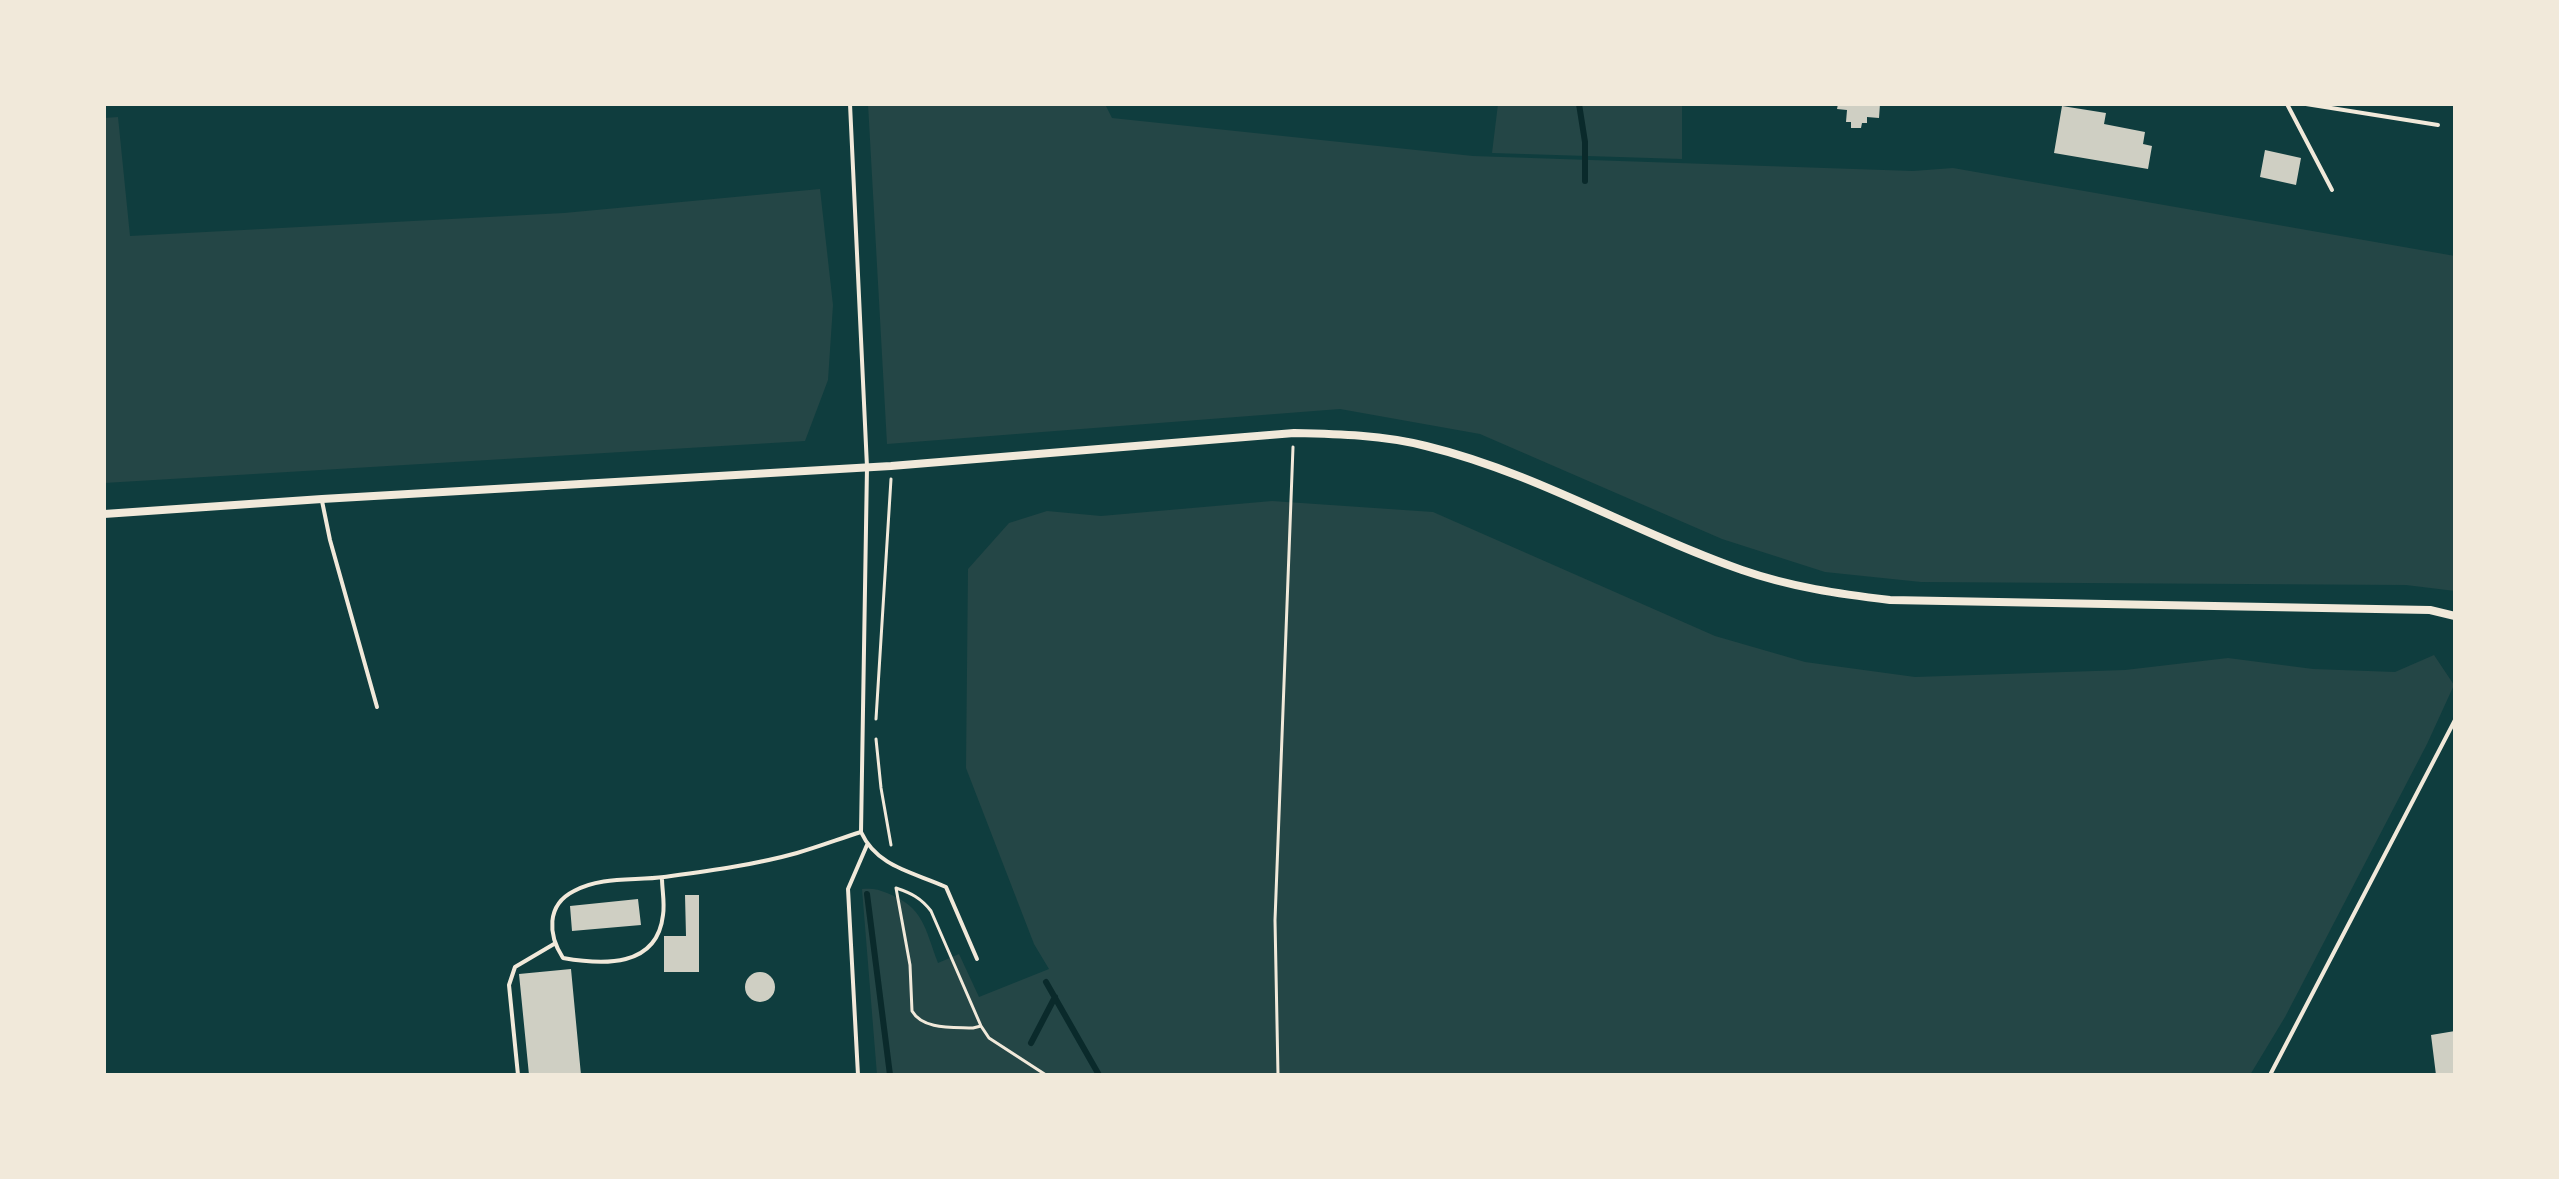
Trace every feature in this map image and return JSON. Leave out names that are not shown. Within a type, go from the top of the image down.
[{"type":"street","points":[[104,514],[867,467],[1294,433],[1352,435],[1424,445],[1496,467],[1741,570],[1815,591],[1890,600],[2430,610],[2455,616]]},
{"type":"lane","points":[[850,104],[867,467],[861,832],[867,845],[879,858],[946,887],[977,959]]},
{"type":"lane","points":[[2287,104],[2332,190]]},
{"type":"lane","points":[[2306,104],[2438,125]]},
{"type":"lane","points":[[322,499],[330,540],[377,707]]},
{"type":"lane","points":[[2270,1075],[2455,720]]},
{"type":"lane","points":[[662,878],[664,916],[650,948],[634,958],[590,962],[563,958],[554,944],[551,919],[558,904],[573,891],[604,881],[662,878],[796,854],[861,832]]},
{"type":"lane","points":[[858,1075],[848,889],[867,845]]},
{"type":"lane","points":[[518,1075],[509,985],[515,967],[554,944]]},
{"type":"path","points":[[1278,1075],[1275,920],[1293,444]]},
{"type":"path","points":[[891,476],[875,732],[891,845]]},
{"type":"path","points":[[981,1026],[943,1026],[915,1017],[910,1000],[908,951],[896,888],[912,893],[931,911],[989,1038],[1046,1075]]},
{"type":"path","points":[[956,968],[966,964]]},
{"type":"shaded area","points":[[868,104],[1105,104],[1112,118],[1473,156],[1913,171],[1953,168],[2455,256],[2455,591],[2406,585],[1921,582],[1825,572],[1722,539],[1480,434],[1340,409],[887,444]]},
{"type":"shaded area","points":[[1498,104],[1682,104],[1682,159],[1492,153]]},
{"type":"shaded area","points":[[118,117],[130,236],[564,213],[820,189],[833,305],[828,380],[805,441],[104,483],[104,118]]},
{"type":"shaded area","points":[[1272,501],[1433,512],[1715,636],[1805,662],[1915,677],[2125,670],[2228,658],[2313,669],[2395,672],[2434,655],[2454,685],[2427,744],[2285,1017],[2250,1075],[877,1075],[862,889],[881,891],[909,905],[922,920],[938,963],[959,954],[979,997],[1049,969],[1034,944],[966,768],[968,569],[1009,523],[1047,511],[1101,516]]},
{"type":"building","points":[[1838,104],[1880,104],[1879,118],[1867,117],[1867,123],[1862,123],[1861,128],[1851,128],[1851,122],[1846,122],[1847,110],[1837,109]]},
{"type":"building","points":[[2062,106],[2106,113],[2104,124],[2145,132],[2143,144],[2152,146],[2148,169],[2054,153]]},
{"type":"building","points":[[2265,150],[2301,158],[2296,185],[2260,177]]},
{"type":"building","points":[[685,895],[699,895],[699,972],[664,972],[664,936],[686,936]]},
{"type":"building","points":[[638,899],[641,925],[572,931],[570,906]]},
{"type":"building","points":[[571,969],[581,1075],[529,1075],[519,974]]},
{"type":"building","points":[[760,972],[771,976],[775,987],[771,998],[760,1002],[749,998],[745,987],[749,976]]},
{"type":"building","points":[[2455,1031],[2455,1075],[2436,1075],[2431,1035]]},
{"type":"waterway","points":[[1579,104],[1585,142],[1585,181]]},
{"type":"waterway","points":[[867,894],[890,1075]]},
{"type":"waterway","points":[[1046,982],[1099,1075]]},
{"type":"waterway","points":[[1031,1043],[1055,997]]}]
